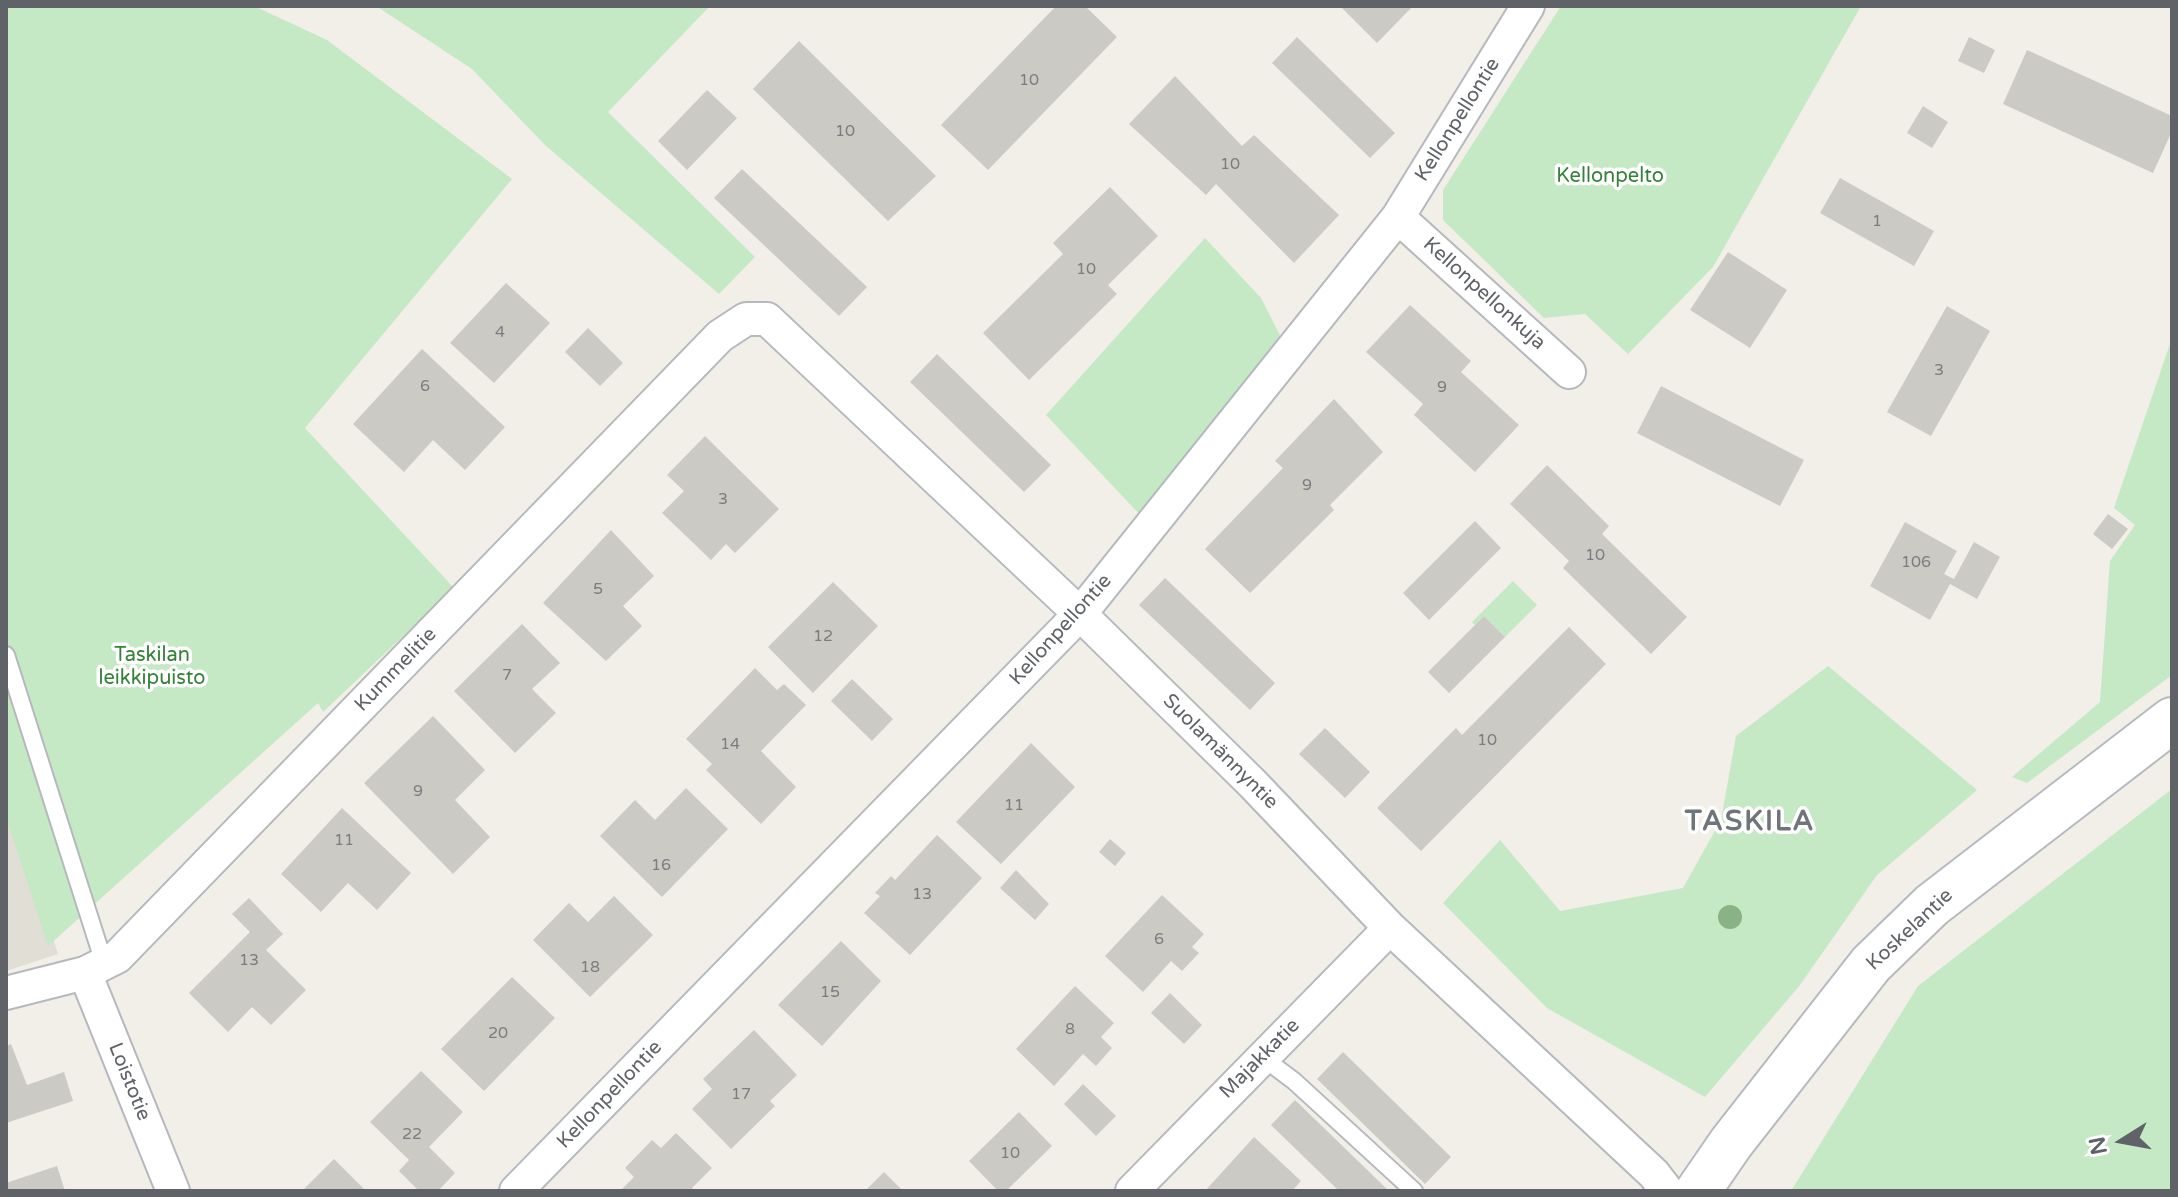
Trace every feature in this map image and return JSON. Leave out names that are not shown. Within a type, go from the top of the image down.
[{"type":"main road","name":"Koskelantie","points":[[1698,1191],[1786,1070],[1871,964],[1932,905],[2172,720]]},
{"type":"street","name":"Kellonpellontie","points":[[516,1191],[1080,614],[1398,217],[1528,6]]},
{"type":"street","name":"Kellonpellonkuja","points":[[1398,217],[1569,372]]},
{"type":"street","name":"Kummelitie","points":[[6,993],[95,968],[117,957],[720,336],[746,319],[767,319]]},
{"type":"street","name":"Suolamännyntie","points":[[767,319],[1080,614],[1253,784],[1390,928],[1654,1174],[1667,1191]]},
{"type":"street","name":"Majakkatie","points":[[1132,1191],[1390,928]]},
{"type":"street","name":"Loistotie","points":[[95,968],[173,1191]]},
{"type":"lane","points":[[6,655],[95,968]]},
{"type":"lane","points":[[1262,1057],[1294,1081],[1414,1191]]},
{"type":"shaded area","points":[[6,792],[58,954],[6,971]]},
{"type":"green space","name":"Taskilan leikkipuisto","points":[[6,6],[254,6],[327,40],[512,179],[305,428],[454,588],[323,712],[318,703],[48,946],[6,817]]},
{"type":"green space","points":[[376,6],[710,6],[608,112],[755,257],[719,294],[545,145],[472,69]]},
{"type":"green space","name":"Kellonpelto","points":[[1561,6],[1861,6],[1713,267],[1628,354],[1585,314],[1544,318],[1443,220],[1443,190]]},
{"type":"green space","points":[[1205,238],[1261,298],[1282,339],[1143,518],[1046,415]]},
{"type":"green space","points":[[2172,338],[2172,675],[2027,783],[2012,777],[2100,702],[2110,561],[2135,525],[2114,508]]},
{"type":"green space","points":[[1513,581],[1537,605],[1505,637],[1484,616],[1475,625],[1472,622]]},
{"type":"green space","points":[[1828,666],[1977,790],[1877,875],[1800,985],[1705,1097],[1547,1008],[1443,903],[1500,840],[1560,911],[1683,888],[1721,820],[1736,736]]},
{"type":"green space","points":[[2172,789],[2172,1191],[1791,1191],[1918,986]]},
{"type":"building","points":[[1056,6],[1085,6],[1117,37],[988,170],[941,125]]},
{"type":"building","points":[[1340,6],[1413,6],[1377,43]]},
{"type":"building","points":[[1297,37],[1395,133],[1370,158],[1272,63]]},
{"type":"building","points":[[1969,37],[1995,50],[1984,73],[1958,61]]},
{"type":"building","points":[[799,41],[936,176],[888,221],[753,89]]},
{"type":"building","points":[[2027,50],[2172,116],[2172,131],[2153,173],[2003,104]]},
{"type":"building","points":[[1175,76],[1242,146],[1254,135],[1339,215],[1294,263],[1216,184],[1206,195],[1129,124]]},
{"type":"building","points":[[707,90],[737,118],[687,170],[658,141]]},
{"type":"building","points":[[1923,106],[1948,122],[1932,148],[1907,133]]},
{"type":"building","points":[[742,169],[867,287],[839,316],[714,198]]},
{"type":"building","points":[[1840,178],[1934,231],[1914,266],[1820,213]]},
{"type":"building","points":[[1110,187],[1158,236],[1108,285],[1117,294],[1029,380],[983,333],[1063,254],[1053,243]]},
{"type":"building","points":[[1728,252],[1787,290],[1750,348],[1690,310]]},
{"type":"building","points":[[506,283],[550,323],[494,383],[450,343]]},
{"type":"building","points":[[1410,305],[1471,361],[1461,372],[1519,425],[1475,472],[1414,415],[1423,404],[1366,352]]},
{"type":"building","points":[[1947,306],[1990,331],[1931,436],[1887,412]]},
{"type":"building","points":[[588,328],[623,363],[600,386],[565,352]]},
{"type":"building","points":[[422,349],[505,427],[465,470],[433,440],[404,472],[353,424]]},
{"type":"building","points":[[937,354],[1051,465],[1024,492],[910,382]]},
{"type":"building","points":[[1661,386],[1804,460],[1780,506],[1637,433]]},
{"type":"building","points":[[1334,399],[1383,452],[1330,505],[1334,510],[1250,593],[1205,549],[1283,468],[1275,461]]},
{"type":"building","points":[[705,436],[779,509],[735,553],[726,544],[711,560],[662,513],[684,491],[667,475]]},
{"type":"building","points":[[1547,465],[1609,526],[1602,534],[1687,617],[1651,654],[1563,568],[1569,561],[1510,504]]},
{"type":"building","points":[[2108,514],[2128,529],[2112,549],[2093,534]]},
{"type":"building","points":[[1475,521],[1501,548],[1429,620],[1403,593]]},
{"type":"building","points":[[1905,522],[1957,551],[1944,574],[1954,579],[1974,542],[2000,557],[1977,599],[1950,584],[1930,620],[1870,586]]},
{"type":"building","points":[[611,530],[654,576],[623,606],[642,626],[606,661],[543,603]]},
{"type":"building","points":[[1165,578],[1275,683],[1250,710],[1139,605]]},
{"type":"building","points":[[833,582],[878,626],[813,693],[768,647]]},
{"type":"building","points":[[1484,616],[1505,637],[1449,693],[1428,672]]},
{"type":"building","points":[[522,624],[560,663],[532,689],[556,713],[515,753],[454,691]]},
{"type":"building","points":[[1569,627],[1606,664],[1421,851],[1377,808],[1456,728],[1462,735]]},
{"type":"building","points":[[755,668],[777,690],[784,684],[806,705],[761,751],[796,787],[761,824],[706,770],[712,764],[686,739]]},
{"type":"building","points":[[852,679],[893,719],[872,741],[831,701]]},
{"type":"building","points":[[433,716],[485,770],[455,800],[490,837],[453,874],[364,783]]},
{"type":"building","points":[[1325,728],[1370,772],[1345,798],[1299,754]]},
{"type":"building","points":[[1031,743],[1075,787],[1001,864],[956,822]]},
{"type":"building","points":[[686,788],[728,829],[662,897],[600,836],[635,800],[655,820]]},
{"type":"building","points":[[342,808],[411,873],[377,910],[348,883],[321,912],[281,874]]},
{"type":"building","points":[[937,835],[982,878],[910,955],[864,913],[880,896],[875,893],[891,876],[895,880]]},
{"type":"building","points":[[1110,839],[1126,853],[1115,866],[1099,852]]},
{"type":"building","points":[[1016,870],[1049,904],[1035,920],[1000,888]]},
{"type":"building","points":[[1162,895],[1204,934],[1192,947],[1199,953],[1182,971],[1171,961],[1143,992],[1105,956]]},
{"type":"building","points":[[614,896],[653,935],[590,997],[533,940],[569,903],[588,922]]},
{"type":"building","points":[[249,898],[283,934],[266,950],[306,990],[271,1025],[252,1007],[228,1032],[189,993],[250,932],[232,914]]},
{"type":"building","points":[[841,941],[881,981],[822,1046],[778,1005]]},
{"type":"building","points":[[512,977],[555,1018],[484,1091],[441,1049]]},
{"type":"building","points":[[1075,986],[1114,1023],[1101,1037],[1112,1048],[1096,1066],[1083,1054],[1054,1086],[1016,1049]]},
{"type":"building","points":[[1170,993],[1202,1025],[1184,1044],[1151,1013]]},
{"type":"building","points":[[754,1030],[797,1075],[770,1101],[775,1106],[731,1149],[692,1109],[712,1089],[703,1079]]},
{"type":"building","points":[[11,1044],[27,1085],[64,1072],[73,1101],[6,1123],[6,1046]]},
{"type":"building","points":[[1343,1052],[1451,1157],[1425,1184],[1317,1079]]},
{"type":"building","points":[[421,1071],[463,1112],[429,1147],[455,1173],[438,1191],[419,1191],[399,1171],[409,1160],[370,1122]]},
{"type":"building","points":[[1083,1084],[1116,1116],[1096,1136],[1064,1104]]},
{"type":"building","points":[[1295,1100],[1389,1191],[1339,1191],[1271,1125]]},
{"type":"building","points":[[1019,1112],[1052,1146],[1006,1191],[998,1191],[969,1161]]},
{"type":"building","points":[[676,1133],[712,1168],[692,1188],[694,1191],[620,1191],[634,1177],[625,1168],[652,1140],[661,1148]]},
{"type":"building","points":[[1254,1137],[1301,1181],[1292,1191],[1205,1191]]},
{"type":"building","points":[[334,1159],[366,1191],[302,1191]]},
{"type":"building","points":[[57,1166],[65,1191],[6,1191],[6,1183]]},
{"type":"building","points":[[884,1172],[903,1191],[865,1191]]},
{"type":"district","name":"TASKILA","points":[[1750,823]]}]
